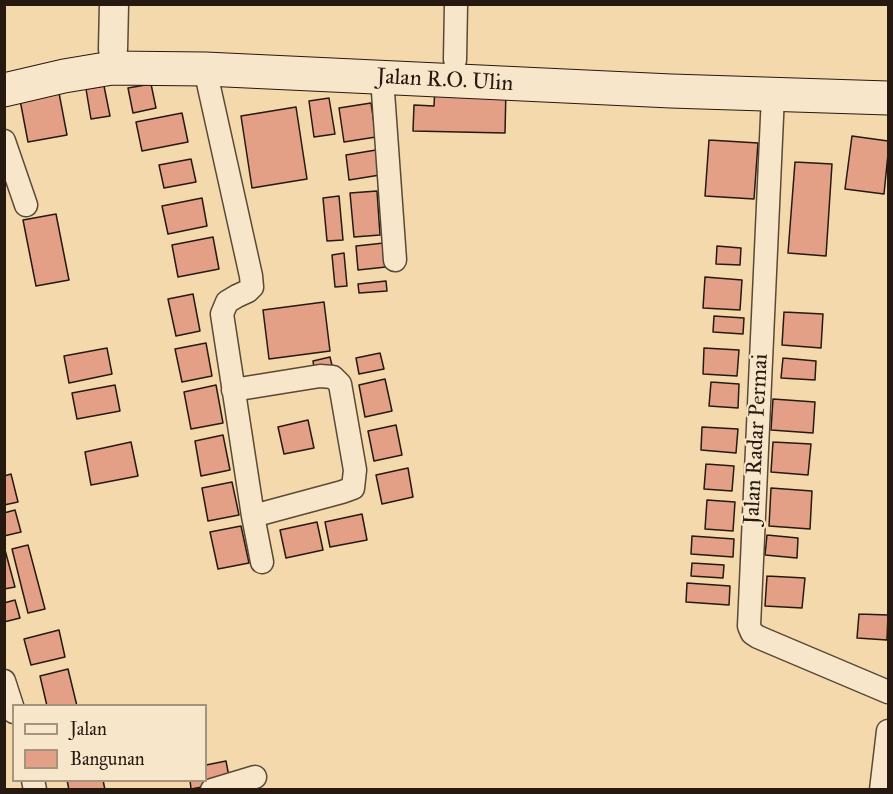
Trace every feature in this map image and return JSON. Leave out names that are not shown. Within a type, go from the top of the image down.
[{"type":"main road","name":"Jalan R.O. Ulin","points":[[4,67],[60,53],[113,49],[455,60],[671,80],[772,95],[888,98]]},
{"type":"main road","name":"Jalan R.O. Ulin","points":[[4,90],[112,68],[205,69],[382,78],[671,80],[888,77]]},
{"type":"street","points":[[113,49],[114,4]]},
{"type":"street","points":[[455,60],[456,4]]},
{"type":"street","points":[[205,69],[251,276],[252,287],[226,302],[222,314],[262,562]]},
{"type":"street","points":[[382,78],[395,260]]},
{"type":"street","name":"Jalan Radar Permai","points":[[772,95],[749,626],[752,633],[758,637],[888,693]]},
{"type":"street","points":[[4,141],[26,205]]},
{"type":"street","points":[[233,390],[320,376],[333,376],[340,384],[355,470],[353,488],[253,516]]},
{"type":"street","points":[[4,681],[12,706]]},
{"type":"street","points":[[881,789],[888,731]]},
{"type":"street","points":[[212,789],[255,777]]},
{"type":"building","points":[[151,84],[156,108],[133,113],[128,88]]},
{"type":"building","points":[[104,86],[110,116],[91,119],[86,89]]},
{"type":"building","points":[[435,87],[506,88],[505,133],[413,131],[414,105],[434,106]]},
{"type":"building","points":[[59,93],[67,135],[28,142],[20,100]]},
{"type":"building","points":[[329,98],[335,134],[314,137],[309,101]]},
{"type":"building","points":[[371,103],[376,137],[344,142],[339,108]]},
{"type":"building","points":[[296,107],[307,179],[252,188],[241,116]]},
{"type":"building","points":[[182,113],[188,142],[142,151],[136,122]]},
{"type":"building","points":[[852,136],[888,141],[884,194],[845,189]]},
{"type":"building","points":[[709,140],[758,143],[754,199],[705,196]]},
{"type":"building","points":[[376,150],[380,175],[349,180],[346,155]]},
{"type":"building","points":[[191,159],[196,182],[164,188],[159,165]]},
{"type":"building","points":[[795,162],[832,164],[826,256],[788,253]]},
{"type":"building","points":[[377,191],[380,235],[354,237],[350,193]]},
{"type":"building","points":[[339,196],[343,240],[327,241],[323,198]]},
{"type":"building","points":[[202,198],[207,226],[168,234],[162,206]]},
{"type":"building","points":[[56,214],[69,280],[36,286],[23,220]]},
{"type":"building","points":[[213,237],[219,269],[178,277],[172,245]]},
{"type":"building","points":[[384,243],[386,267],[358,270],[356,246]]},
{"type":"building","points":[[717,246],[741,248],[740,265],[716,264]]},
{"type":"building","points":[[344,253],[347,286],[335,287],[332,255]]},
{"type":"building","points":[[705,277],[742,280],[740,310],[703,308]]},
{"type":"building","points":[[386,281],[387,291],[359,293],[358,284]]},
{"type":"building","points":[[193,294],[200,331],[176,336],[168,299]]},
{"type":"building","points":[[324,302],[330,351],[269,359],[263,310]]},
{"type":"building","points":[[784,312],[823,314],[821,348],[782,345]]},
{"type":"building","points":[[714,316],[744,318],[743,334],[713,332]]},
{"type":"building","points":[[206,343],[212,376],[182,382],[175,349]]},
{"type":"building","points":[[107,348],[112,374],[69,383],[64,356]]},
{"type":"building","points":[[704,348],[739,350],[737,376],[703,374]]},
{"type":"building","points":[[380,353],[384,369],[359,374],[356,358]]},
{"type":"building","points":[[330,357],[333,370],[315,374],[313,361]]},
{"type":"building","points":[[783,358],[816,361],[815,380],[781,378]]},
{"type":"building","points":[[385,379],[392,411],[365,417],[359,385]]},
{"type":"building","points":[[711,382],[739,384],[738,408],[709,406]]},
{"type":"building","points":[[115,385],[120,411],[77,419],[72,393]]},
{"type":"building","points":[[216,385],[223,423],[191,429],[184,392]]},
{"type":"building","points":[[773,399],[815,402],[813,433],[771,430]]},
{"type":"building","points":[[308,420],[314,448],[284,454],[278,427]]},
{"type":"building","points":[[396,425],[402,455],[374,461],[368,431]]},
{"type":"building","points":[[702,427],[738,429],[736,453],[701,450]]},
{"type":"building","points":[[223,435],[230,470],[201,476],[195,441]]},
{"type":"building","points":[[131,442],[138,476],[91,485],[85,452]]},
{"type":"building","points":[[773,442],[811,444],[808,475],[771,472]]},
{"type":"building","points":[[706,464],[734,466],[732,491],[704,489]]},
{"type":"building","points":[[408,468],[413,497],[382,504],[376,475]]},
{"type":"building","points":[[11,474],[18,502],[4,505],[4,476]]},
{"type":"building","points":[[232,482],[239,515],[208,521],[202,488]]},
{"type":"building","points":[[771,488],[812,491],[810,529],[769,526]]},
{"type":"building","points":[[707,500],[735,502],[733,531],[705,529]]},
{"type":"building","points":[[15,510],[21,532],[4,536],[4,513]]},
{"type":"building","points":[[362,514],[367,540],[330,547],[325,522]]},
{"type":"building","points":[[317,522],[323,550],[286,558],[280,530]]},
{"type":"building","points":[[241,526],[249,563],[218,569],[210,532]]},
{"type":"building","points":[[767,535],[798,538],[797,558],[765,555]]},
{"type":"building","points":[[692,536],[734,539],[733,557],[691,554]]},
{"type":"building","points":[[28,545],[45,609],[28,613],[12,549]]},
{"type":"building","points":[[4,551],[15,587],[4,589]]},
{"type":"building","points":[[692,563],[724,565],[723,578],[691,576]]},
{"type":"building","points":[[767,576],[805,578],[802,608],[765,606]]},
{"type":"building","points":[[687,583],[730,586],[729,605],[686,602]]},
{"type":"building","points":[[15,600],[20,618],[4,622],[4,603]]},
{"type":"building","points":[[859,614],[888,615],[887,640],[857,638]]},
{"type":"building","points":[[59,630],[65,657],[31,665],[24,639]]},
{"type":"building","points":[[68,669],[77,704],[47,704],[40,676]]},
{"type":"building","points":[[226,761],[230,782],[191,789],[190,782],[207,782],[207,765]]},
{"type":"building","points":[[67,782],[103,782],[105,790],[69,790]]}]
